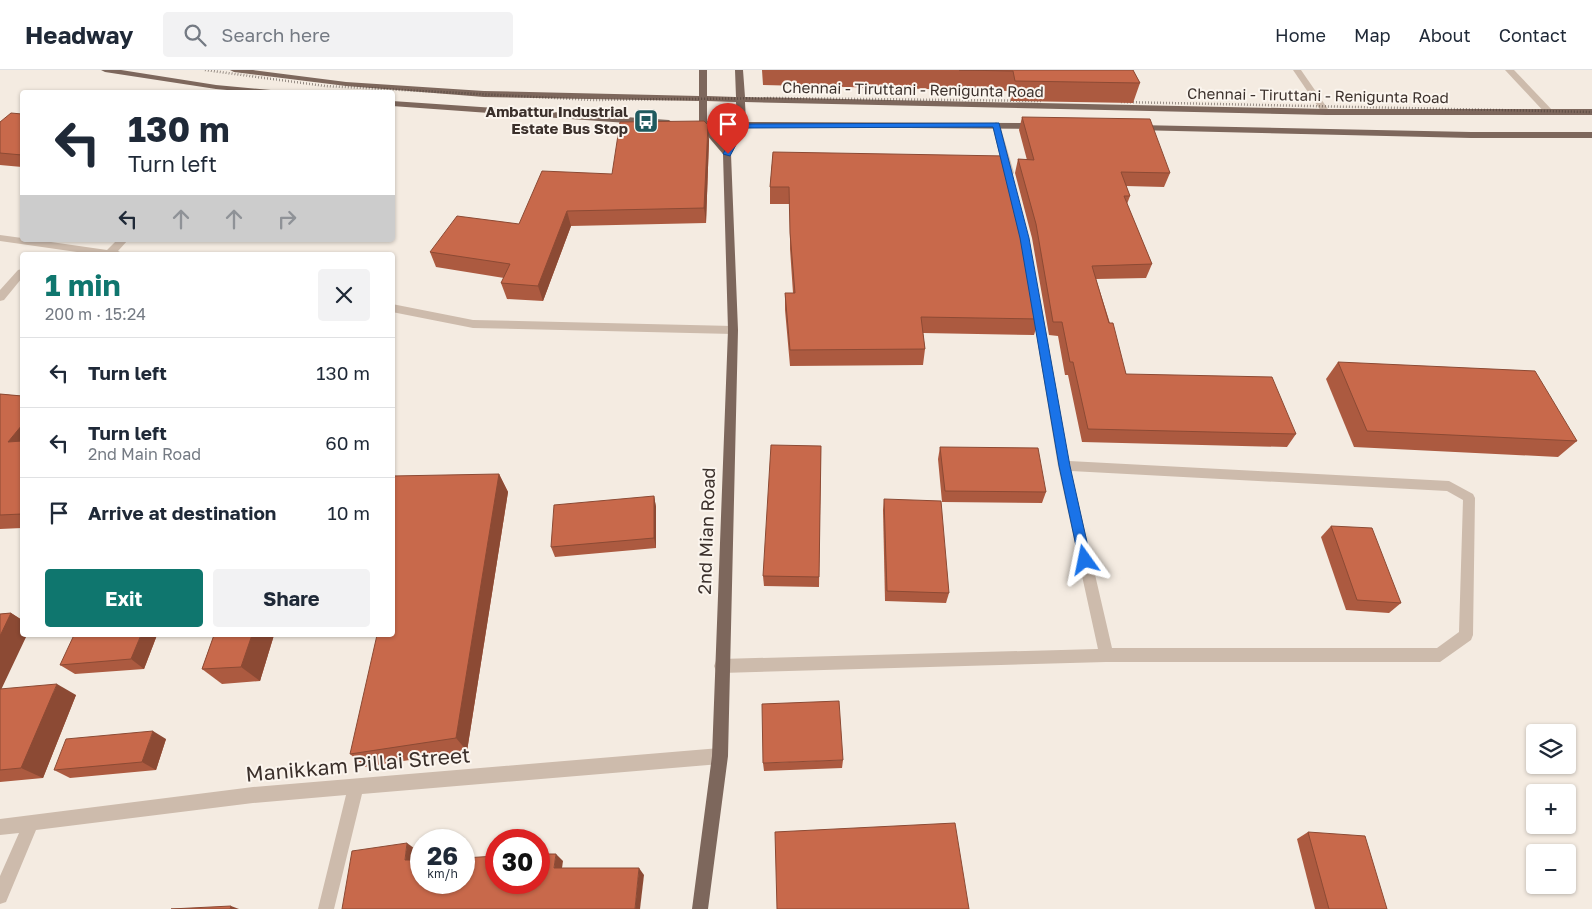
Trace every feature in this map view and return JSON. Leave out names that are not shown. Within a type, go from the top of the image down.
[{"type":"main road","points":[[105,70],[216,87],[249,90]]},
{"type":"main road","name":"Chennai - Tiruttani - Renigunta Road","points":[[234,70],[346,84],[484,94],[742,101],[1216,108],[1326,112],[1592,112]]},
{"type":"main road","points":[[703,70],[703,125],[728,154],[742,126],[739,70]]},
{"type":"main road","name":"Chennai - Tiruttani - Renigunta Road","points":[[395,103],[703,125],[1046,126]]},
{"type":"main road","name":"Chennai - Tiruttani - Renigunta Road","points":[[1126,128],[1471,135],[1592,135]]},
{"type":"main road","name":"2nd Mian Road","points":[[700,909],[720,756],[721,666],[733,330],[728,154]]},
{"type":"street","points":[[1296,70],[1326,112]]},
{"type":"street","points":[[1509,70],[1550,113]]},
{"type":"street","points":[[996,125],[1011,181]]},
{"type":"street","points":[[0,238],[20,241]]},
{"type":"street","points":[[27,242],[102,252]]},
{"type":"street","points":[[111,252],[121,242]]},
{"type":"street","points":[[41,252],[47,245]]},
{"type":"street","points":[[0,296],[20,274]]},
{"type":"street","points":[[1035,294],[1064,466],[1106,655]]},
{"type":"street","points":[[395,309],[473,324],[733,330]]},
{"type":"street","points":[[721,666],[1106,655],[1440,656],[1466,635],[1469,498],[1449,486],[1064,466]]},
{"type":"street","name":"Manikkam Pillai Street","points":[[0,827],[253,795],[720,756]]},
{"type":"street","points":[[326,909],[356,786]]},
{"type":"street","points":[[0,896],[31,823]]},
{"type":"building","points":[[959,70],[1133,70],[1140,83],[1015,81],[1013,71]]},
{"type":"building","points":[[11,113],[20,114],[20,155],[0,153],[0,122]]},
{"type":"building","points":[[1022,117],[1150,119],[1170,173],[1121,172],[1130,196],[1124,196],[1152,264],[1092,266],[1109,323],[1113,323],[1126,374],[1272,377],[1296,434],[1088,429],[1073,362],[1070,362],[1062,322],[1053,322],[1036,224],[1018,159],[1034,160]]},
{"type":"building","points":[[704,121],[708,125],[704,208],[567,211],[538,286],[501,283],[510,264],[430,252],[457,216],[519,224],[542,171],[612,174],[620,122]]},
{"type":"building","points":[[773,152],[1006,156],[1022,222],[1039,319],[921,317],[925,349],[790,350],[785,293],[795,293],[790,233],[789,187],[770,187]]},
{"type":"building","points":[[1338,362],[1535,371],[1577,441],[1367,431]]},
{"type":"building","points":[[0,394],[20,396],[20,427],[8,442],[20,441],[20,514],[0,515]]},
{"type":"building","points":[[771,445],[821,446],[819,577],[763,576]]},
{"type":"building","points":[[940,447],[1038,448],[1046,492],[945,491]]},
{"type":"building","points":[[499,474],[456,738],[350,754],[377,637],[395,637],[395,476]]},
{"type":"building","points":[[654,496],[654,538],[551,547],[554,505]]},
{"type":"building","points":[[884,499],[941,501],[949,593],[887,591]]},
{"type":"building","points":[[1331,526],[1372,528],[1401,603],[1357,600]]},
{"type":"building","points":[[11,613],[0,636],[0,614]]},
{"type":"building","points":[[73,637],[140,637],[131,659],[60,665]]},
{"type":"building","points":[[213,637],[251,637],[241,667],[202,669]]},
{"type":"building","points":[[57,684],[21,768],[0,770],[0,689]]},
{"type":"building","points":[[839,701],[843,760],[763,763],[762,704]]},
{"type":"building","points":[[153,731],[142,762],[54,770],[66,739]]},
{"type":"building","points":[[955,823],[969,909],[777,909],[775,832]]},
{"type":"building","points":[[1308,832],[1365,836],[1387,909],[1329,909]]},
{"type":"building","points":[[407,843],[405,860],[410,860],[410,894],[475,894],[475,857],[485,857],[485,894],[550,894],[550,854],[556,854],[554,868],[639,868],[635,909],[342,909],[352,851]]},
{"type":"building","points":[[231,906],[230,909],[171,909]]},
{"type":"railway","points":[[205,70],[325,86],[593,100],[778,98],[1041,101]]},
{"type":"railway","points":[[1121,102],[1592,112]]},
{"type":"place","name":"Ambattur Industrial Estate Bus Stop","points":[[646,121]]},
{"type":"route","points":[[728,154],[742,126],[996,125],[1025,238],[1064,466],[1085,560]]}]
